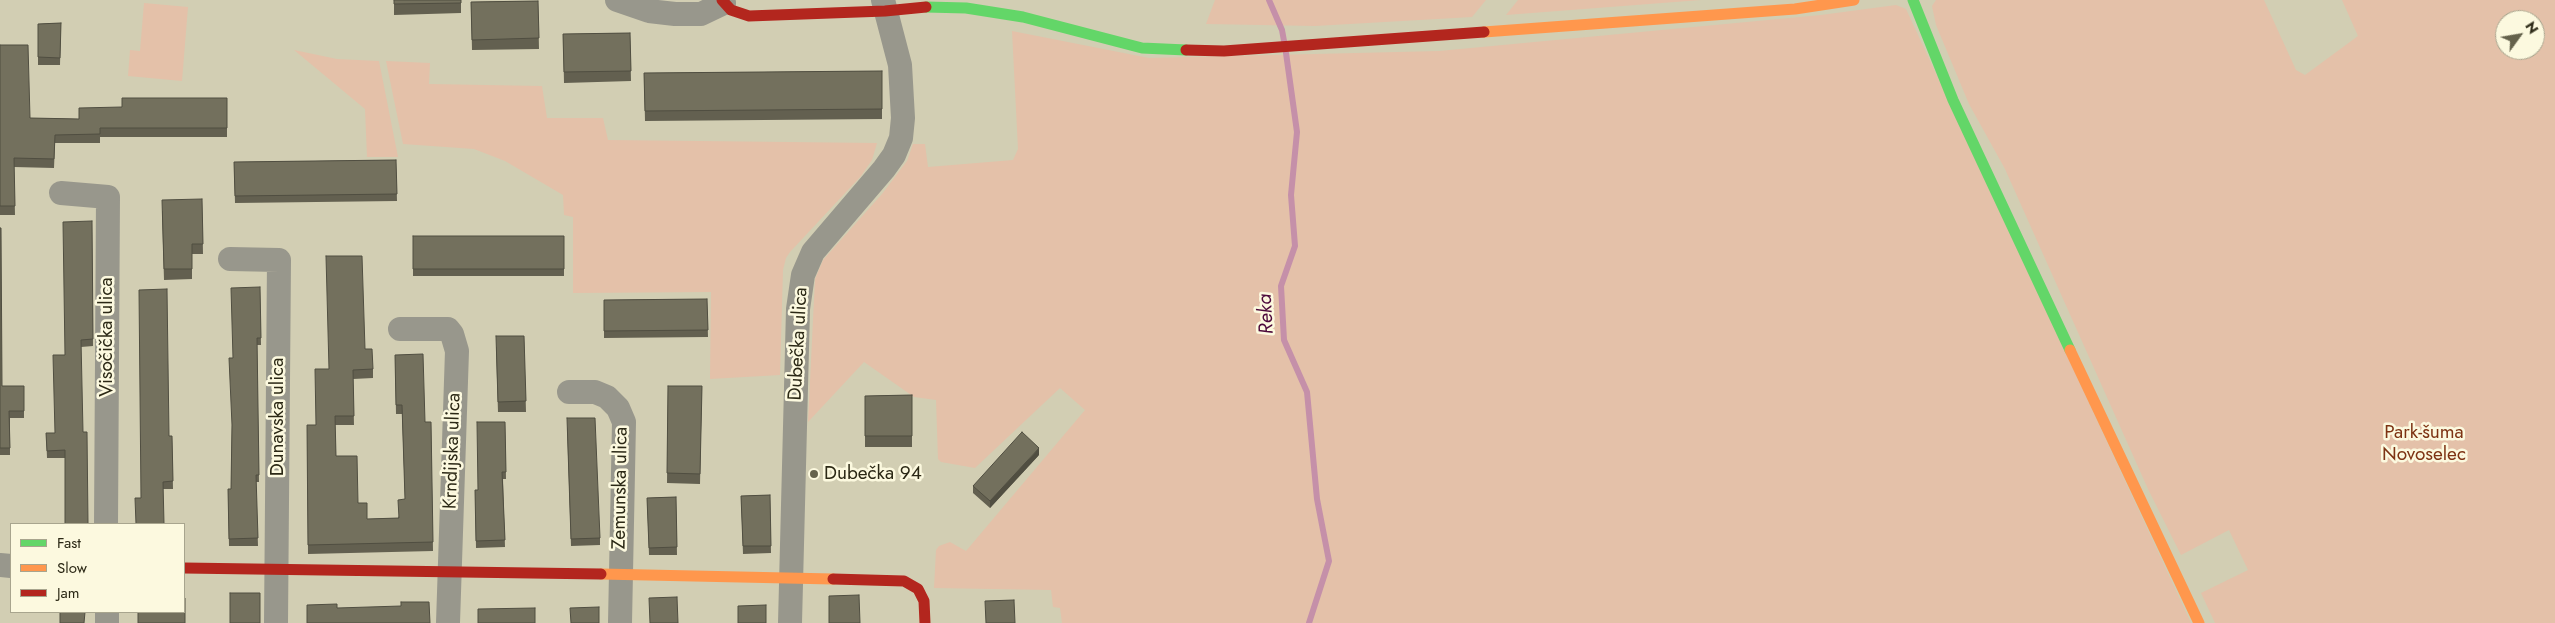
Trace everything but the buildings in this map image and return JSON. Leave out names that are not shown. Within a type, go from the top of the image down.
[{"type":"street","points":[[617,0],[649,11],[675,14],[701,14],[723,2],[731,10],[749,16],[884,5],[938,6],[1007,13],[1142,48],[1224,51],[1795,9],[1854,0]]},
{"type":"street","points":[[1913,0],[1953,100],[2199,623]]},
{"type":"street","name":"Dubečka ulica","points":[[790,623],[798,309],[802,275],[813,252],[884,169],[894,155],[900,138],[903,118],[900,65],[884,5]]},
{"type":"street","name":"Visočička ulica","points":[[61,193],[108,196],[106,523]]},
{"type":"street","name":"Dunavska ulica","points":[[230,259],[279,260],[276,623]]},
{"type":"street","name":"Krndijska ulica","points":[[400,329],[448,329],[452,334],[457,351],[448,571],[448,623]]},
{"type":"street","name":"Zemunska ulica","points":[[569,392],[595,392],[607,397],[618,408],[624,422],[620,623]]},
{"type":"street","points":[[185,568],[448,571],[904,581],[918,589],[924,601],[925,623]]},
{"type":"green space","points":[[1215,0],[1486,0],[1472,17],[1315,26],[1206,24]]},
{"type":"green space","points":[[1518,0],[1701,0],[1506,15]]},
{"type":"green space","name":"Park-šuma Novoselec","points":[[1936,0],[2264,0],[2296,70],[2305,75],[2358,36],[2342,0],[2555,0],[2555,623],[2215,623],[2201,593],[2248,570],[2229,530],[2181,555],[2148,489],[2005,169],[1969,104],[1936,25],[1932,6]]},
{"type":"green space","points":[[144,3],[188,7],[182,81],[128,76],[130,50],[140,51]]},
{"type":"green space","points":[[1896,5],[1906,9],[2191,623],[1062,623],[1060,608],[1053,607],[1051,590],[934,588],[936,550],[939,546],[950,542],[966,551],[1085,410],[1060,388],[975,468],[941,462],[938,459],[936,400],[914,397],[864,362],[808,422],[815,279],[823,260],[882,194],[907,161],[913,144],[925,144],[928,167],[1013,160],[1018,149],[1012,31],[1149,58],[1439,51],[1821,15]]},
{"type":"green space","points":[[294,50],[337,59],[379,61],[398,157],[367,157],[365,109]]},
{"type":"green space","points":[[386,61],[430,63],[429,84],[542,86],[547,118],[603,118],[608,140],[877,143],[872,160],[861,176],[786,258],[783,270],[780,375],[710,379],[711,292],[573,293],[573,217],[564,215],[563,195],[505,161],[474,149],[403,144]]},
{"type":"waterway","name":"Reka","points":[[1269,0],[1282,30],[1284,41]]},
{"type":"waterway","name":"Reka","points":[[1286,53],[1297,132],[1291,195],[1295,246],[1281,286],[1284,340],[1307,392],[1317,499],[1329,561],[1309,623]]},
{"type":"traffic: fast","points":[[1913,0],[1953,100],[2070,350]]},
{"type":"traffic: fast","points":[[926,7],[966,8],[1023,17],[1142,48],[1186,50]]},
{"type":"traffic: slow","points":[[1484,32],[1795,9],[1854,0]]},
{"type":"traffic: slow","points":[[2070,350],[2199,623]]},
{"type":"traffic: slow","points":[[601,574],[833,579]]},
{"type":"traffic: jam","points":[[722,0],[731,10],[749,16],[885,11],[926,7]]},
{"type":"traffic: jam","points":[[1186,50],[1224,51],[1484,32]]},
{"type":"traffic: jam","points":[[185,568],[601,574]]},
{"type":"traffic: jam","points":[[833,579],[904,581],[918,589],[924,601],[925,623]]},
{"type":"place","name":"Dubečka 94","points":[[814,474]]}]
